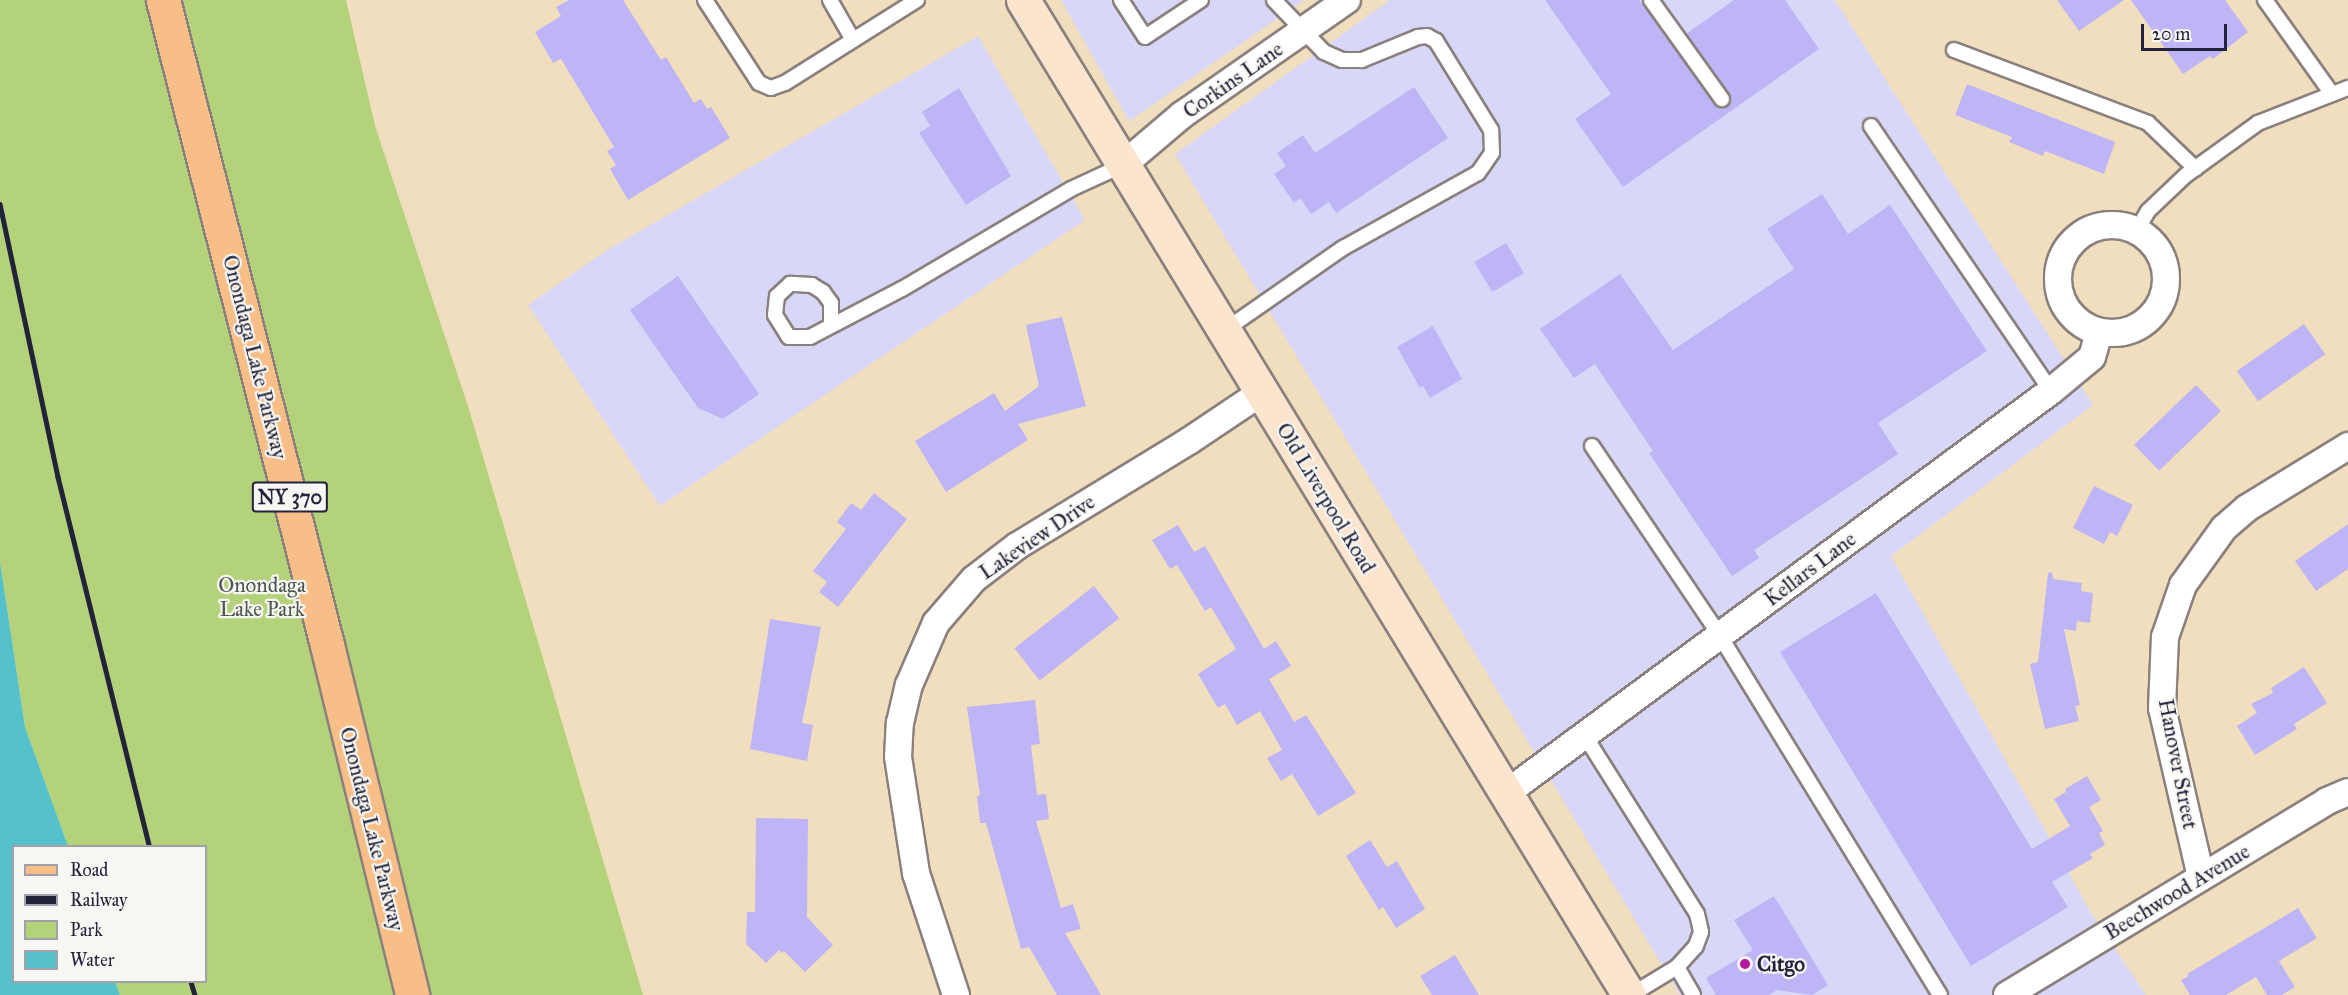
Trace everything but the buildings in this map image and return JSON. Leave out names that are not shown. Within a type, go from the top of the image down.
[{"type":"main road","name":"Onondaga Lake Parkway","points":[[163,0],[324,633],[412,995]]},
{"type":"main road","name":"Old Liverpool Road","points":[[1023,0],[1505,794],[1630,995]]},
{"type":"street","name":"Corkins Lane","points":[[1123,165],[1182,115],[1347,0]]},
{"type":"street","points":[[2102,225],[2120,225],[2137,230],[2151,240],[2161,255],[2166,272],[2163,297],[2149,319],[2134,329],[2117,333],[2099,332],[2082,324],[2069,312],[2060,295],[2057,277],[2061,259],[2071,243],[2085,231],[2102,225]]},
{"type":"street","name":"Kellars Lane","points":[[1505,794],[2051,391],[2092,357],[2099,332]]},
{"type":"street","name":"Lakeview Drive","points":[[956,995],[916,873],[898,757],[900,723],[909,685],[936,623],[974,579],[1017,546],[1189,441],[1262,392]]},
{"type":"street","name":"Hanover Street","points":[[2201,877],[2162,708],[2165,637],[2183,585],[2224,528],[2247,508],[2348,446]]},
{"type":"street","name":"Beechwood Avenue","points":[[2007,995],[2327,801],[2348,792]]},
{"type":"lane","points":[[705,0],[759,83],[771,88],[785,83],[917,0]]},
{"type":"lane","points":[[830,0],[853,40]]},
{"type":"lane","points":[[1121,0],[1145,37],[1201,0]]},
{"type":"lane","points":[[1225,330],[1343,249],[1478,173],[1492,153],[1491,130],[1436,40],[1427,36],[1418,37],[1362,60],[1342,60],[1324,52],[1274,0]]},
{"type":"lane","points":[[1651,0],[1722,99]]},
{"type":"lane","points":[[2265,0],[2332,94]]},
{"type":"lane","points":[[1954,50],[2148,123],[2196,169]]},
{"type":"lane","points":[[2137,230],[2148,211],[2196,169],[2258,123],[2348,88]]},
{"type":"lane","points":[[1871,126],[2051,391]]},
{"type":"lane","points":[[831,326],[831,303],[823,292],[812,285],[790,284],[777,296],[775,315],[789,337],[810,337],[831,326],[970,250],[1071,189],[1123,165]]},
{"type":"lane","points":[[1592,446],[1720,636],[1940,995]]},
{"type":"lane","points":[[1585,736],[1697,914],[1701,932],[1696,946],[1677,967],[1630,995]]},
{"type":"lane","points":[[1677,967],[1693,995]]},
{"type":"shaded area","points":[[1061,0],[1304,0],[1129,121]]},
{"type":"shaded area","points":[[1390,0],[1835,0],[2093,405],[1891,556],[2093,916],[2146,995],[1680,995],[1175,154]]},
{"type":"shaded area","points":[[978,36],[1085,220],[660,506],[528,305],[607,250]]},
{"type":"green space","name":"Onondaga Lake Park","points":[[0,0],[346,0],[375,126],[468,406],[643,995],[120,995],[115,983],[207,983],[207,845],[68,845],[25,727],[0,562]]},
{"type":"water","points":[[0,562],[25,727],[68,845],[12,845],[12,983],[115,983],[120,995],[0,995]]},
{"type":"railway","points":[[0,204],[58,477],[149,845]]},
{"type":"railway","points":[[191,983],[195,995]]},
{"type":"place","name":"Citgo","points":[[1745,964]]}]
